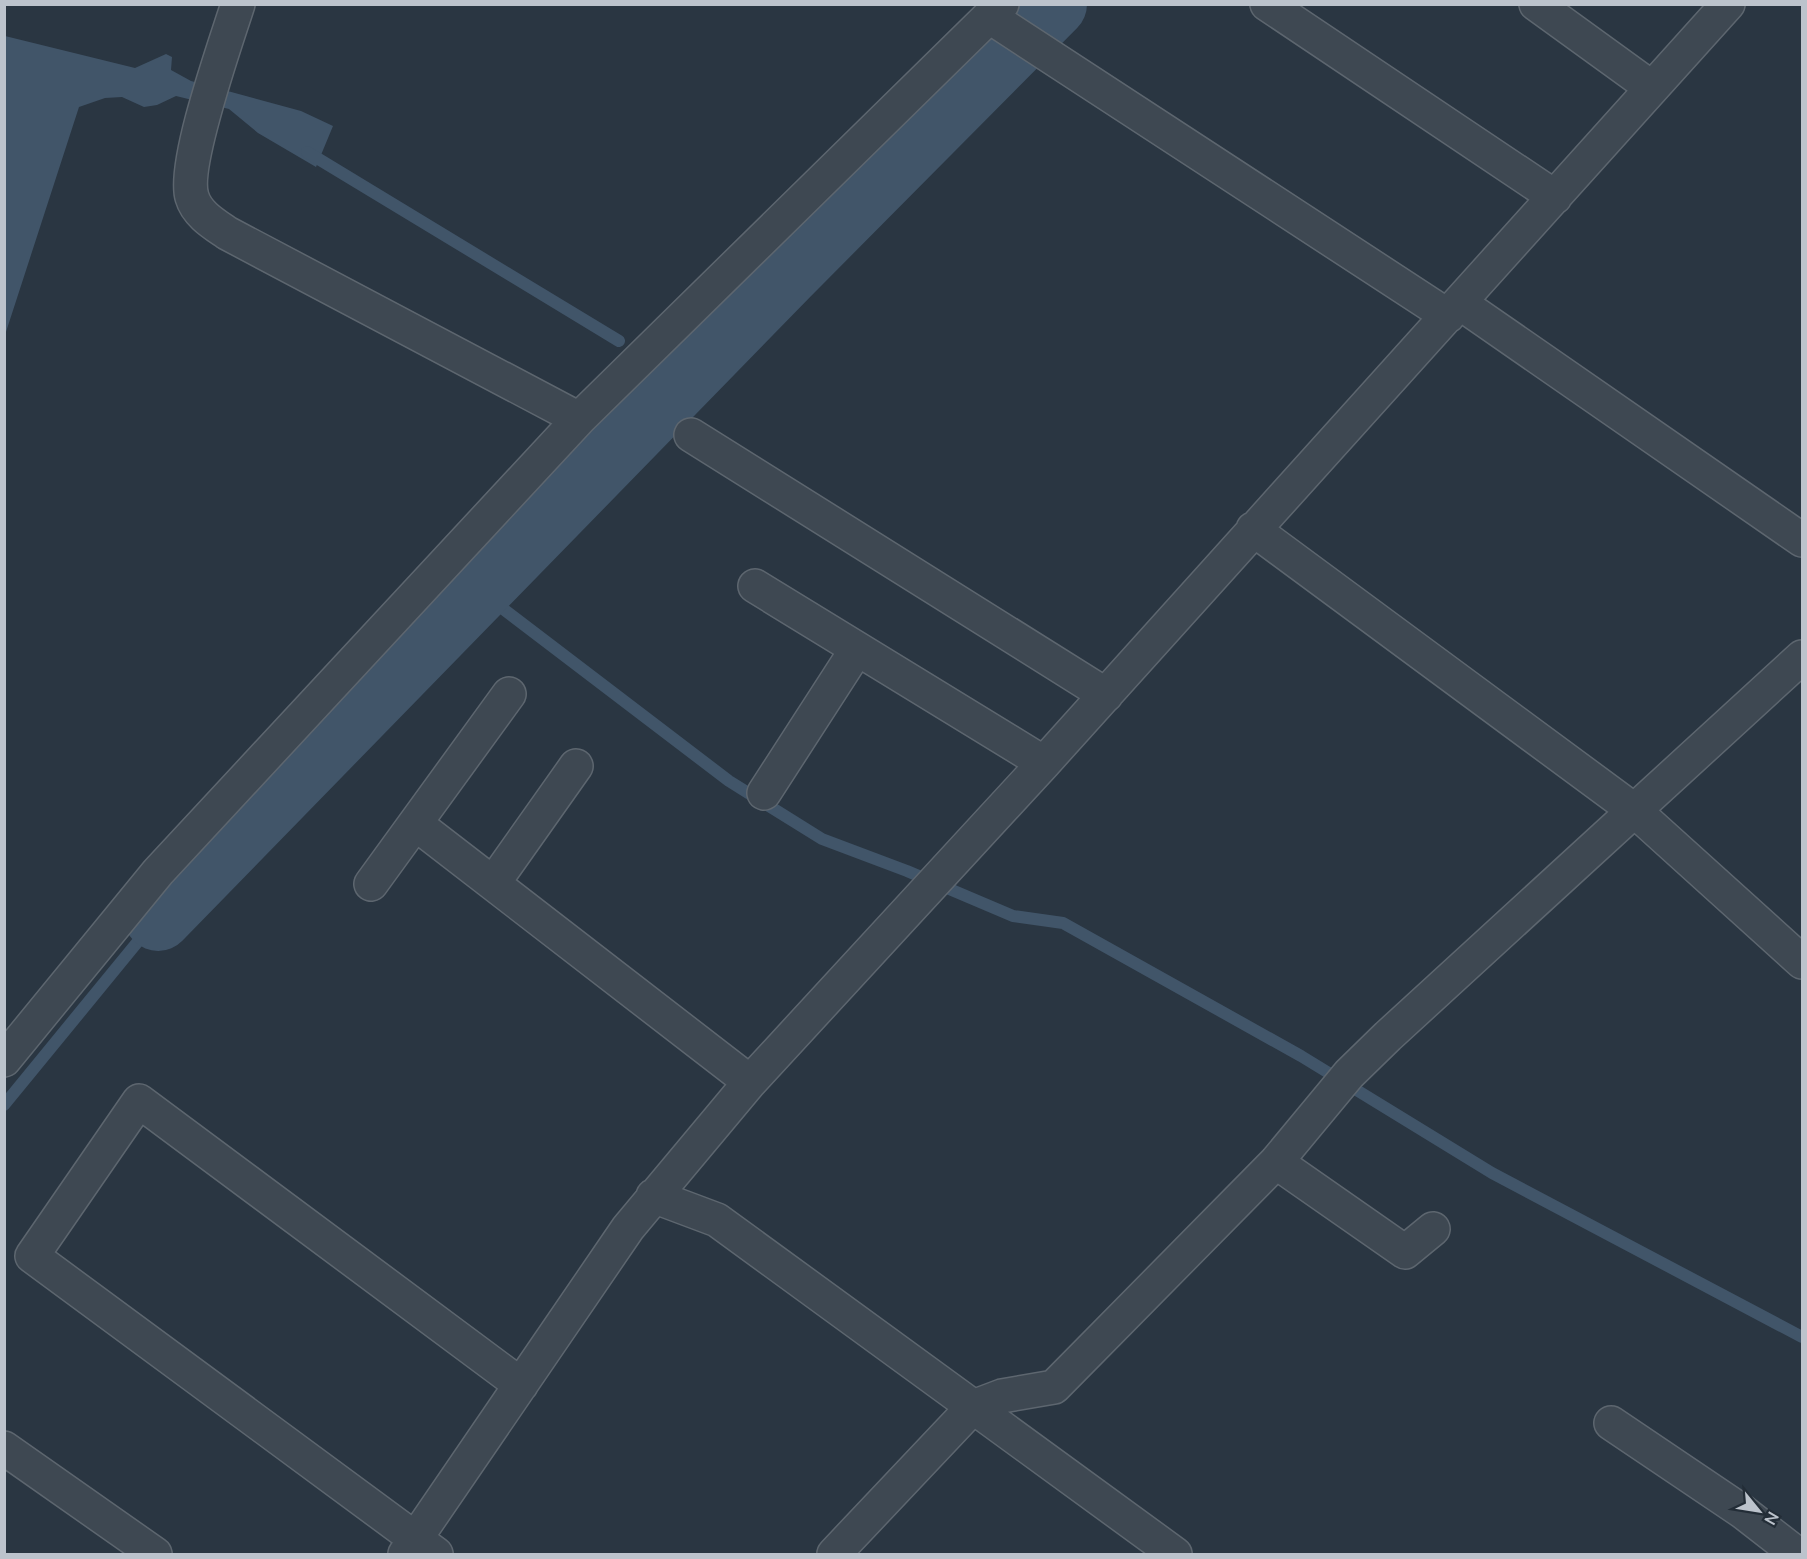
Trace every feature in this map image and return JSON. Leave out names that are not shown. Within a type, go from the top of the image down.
[{"type":"street","points":[[238,4],[210,95],[191,172],[192,197],[204,216],[227,233],[579,419]]},
{"type":"street","points":[[1267,4],[1555,197]]},
{"type":"street","points":[[1536,4],[1652,88]]},
{"type":"street","points":[[521,1385],[139,1101],[32,1256],[419,1550],[521,1385],[628,1228],[653,1196],[750,1082],[1106,695],[1253,529],[1728,4]]},
{"type":"street","points":[[4,1060],[158,872],[579,419],[998,16],[1038,49],[1454,309],[1803,540]]},
{"type":"street","points":[[691,435],[1106,695]]},
{"type":"street","points":[[1253,529],[1635,812],[1803,962]]},
{"type":"street","points":[[755,586],[1044,763]]},
{"type":"street","points":[[764,793],[857,648]]},
{"type":"street","points":[[834,1554],[973,1407],[1002,1396],[1054,1388],[1276,1162],[1344,1080],[1803,657]]},
{"type":"street","points":[[371,884],[508,694]]},
{"type":"street","points":[[494,882],[576,766]]},
{"type":"street","points":[[416,824],[750,1082]]},
{"type":"street","points":[[1276,1162],[1405,1252],[1433,1229]]},
{"type":"street","points":[[653,1196],[717,1220],[1175,1554]]},
{"type":"street","points":[[1611,1423],[1743,1512],[1797,1554]]},
{"type":"street","points":[[4,1448],[155,1554]]},
{"type":"water","points":[[5,36],[135,68],[166,54],[172,57],[171,70],[191,81],[301,111],[333,126],[316,167],[258,133],[229,109],[176,96],[157,105],[144,107],[122,97],[105,98],[79,107],[5,335]]},
{"type":"waterway","points":[[158,917],[786,273],[1053,4]]},
{"type":"waterway","points":[[307,152],[619,341]]},
{"type":"waterway","points":[[660,366],[682,379]]},
{"type":"waterway","points":[[477,589],[729,781],[822,839],[907,871],[1013,916],[1063,923],[1301,1056],[1492,1173],[1802,1337]]},
{"type":"waterway","points":[[4,1105],[158,917]]}]
